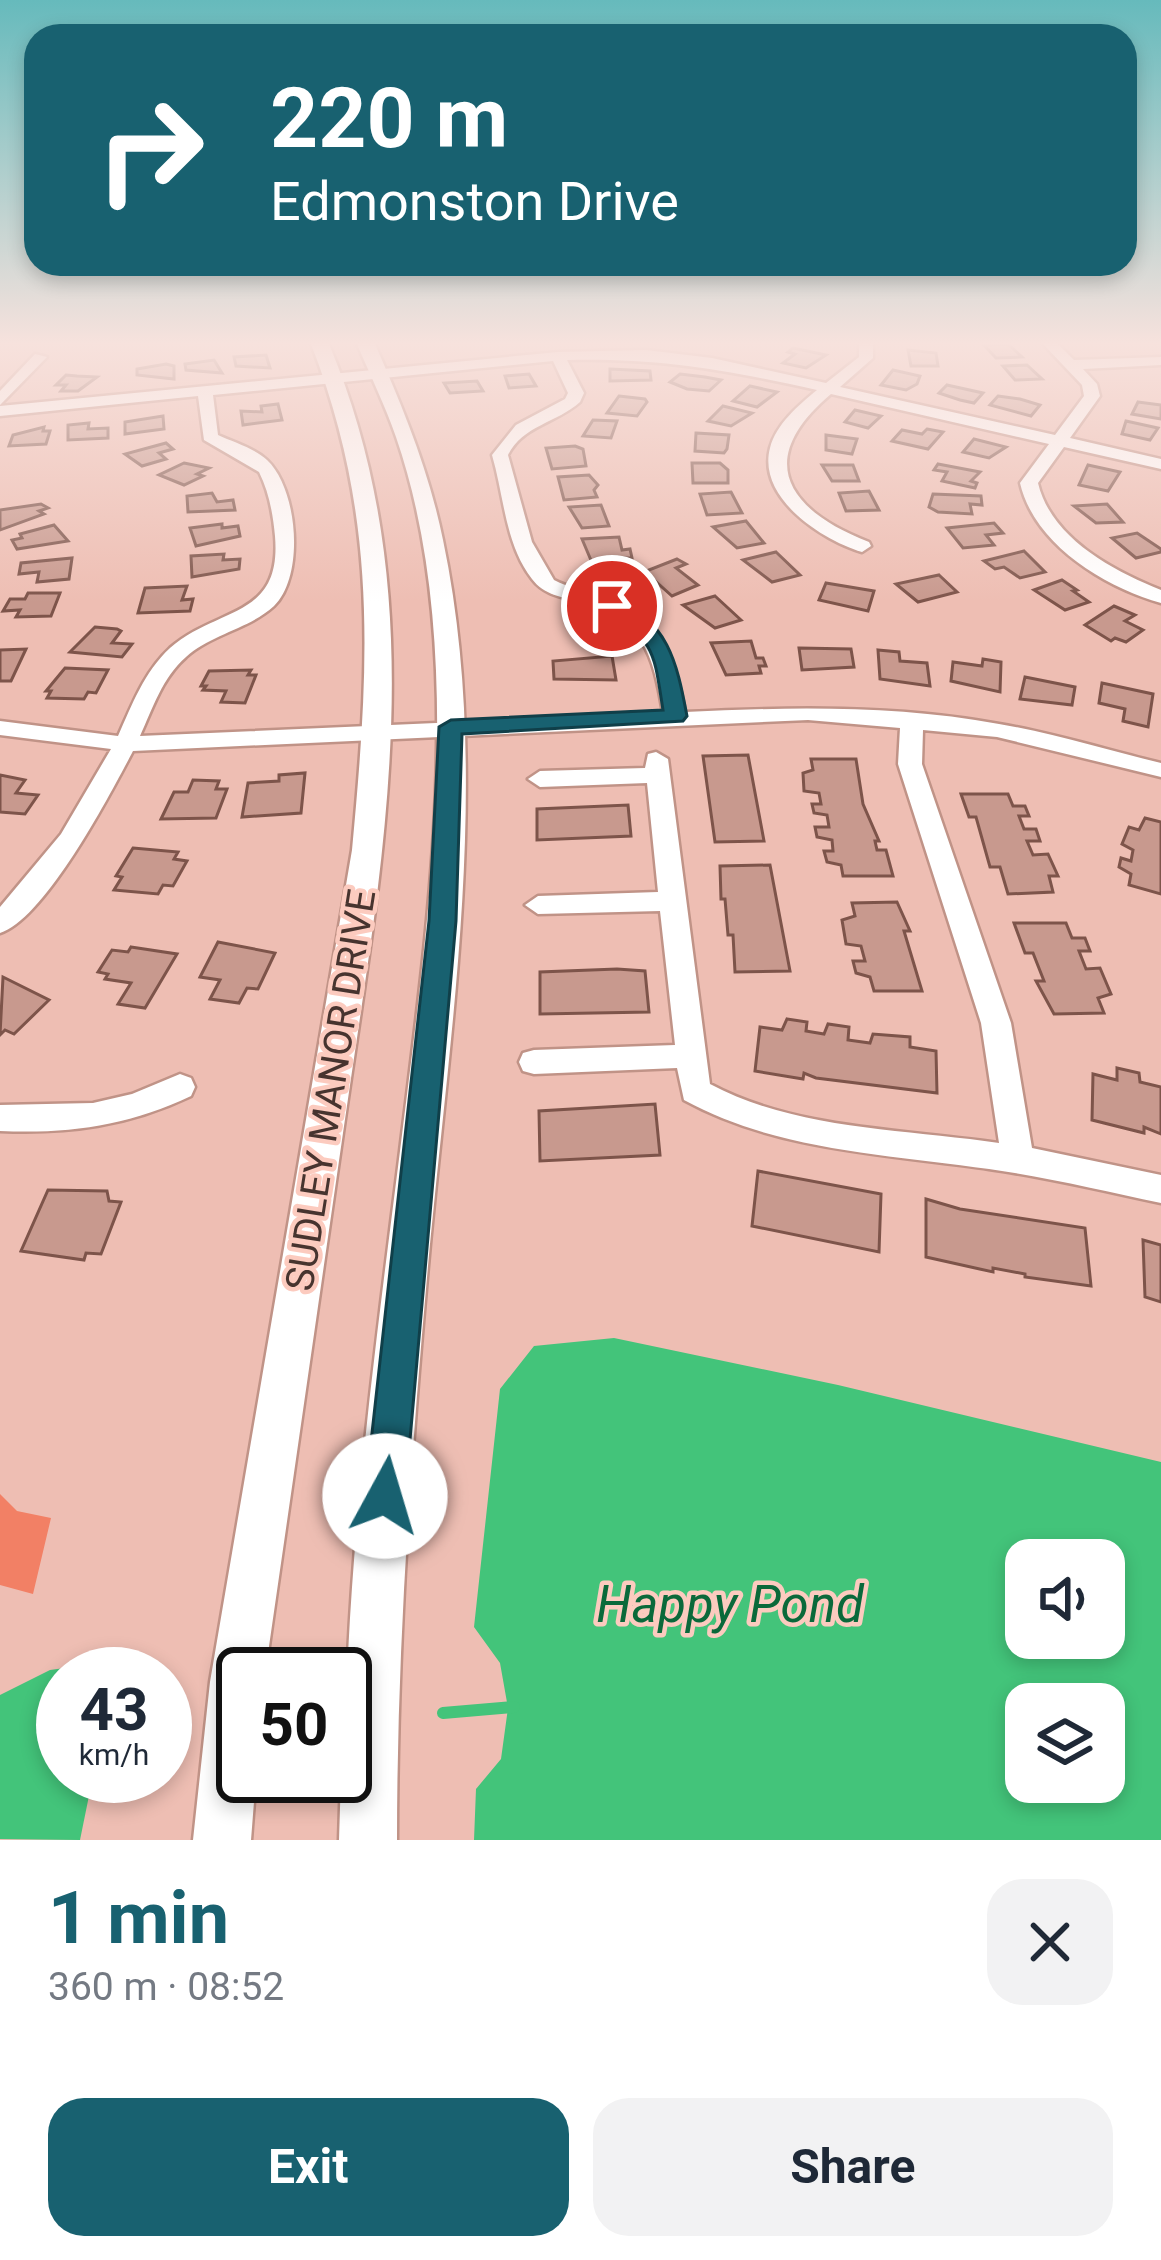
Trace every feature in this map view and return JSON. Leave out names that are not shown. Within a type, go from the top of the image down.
[{"type":"main road","name":"SUDLEY MANOR DRIVE","points":[[222,1840],[237,1682],[364,874],[378,731],[381,635],[373,523],[354,430]]},
{"type":"main road","points":[[368,1840],[381,1534],[443,921],[451,727],[420,480],[401,430]]},
{"type":"street","points":[[0,923],[29,896],[69,845],[156,679],[178,650],[203,633],[259,609],[275,595],[290,557],[272,474],[255,456],[210,437],[209,430]]},
{"type":"street","points":[[517,430],[500,454],[529,558],[547,584],[612,606],[647,626],[667,664],[675,716]]},
{"type":"street","points":[[786,430],[780,441],[782,477],[804,515],[820,529],[862,546]]},
{"type":"street","points":[[1012,430],[1161,464]]},
{"type":"street","points":[[1069,430],[1029,483],[1029,498],[1041,518],[1105,570],[1161,597]]},
{"type":"street","points":[[0,728],[125,744],[808,713],[997,730],[1161,770]]},
{"type":"street","points":[[912,720],[910,764],[996,1022],[1018,1159]]},
{"type":"street","points":[[540,779],[657,767],[695,1091],[720,1109],[774,1123],[1018,1159],[1161,1189]]},
{"type":"street","points":[[538,905],[672,901]]},
{"type":"street","points":[[534,1062],[689,1056]]},
{"type":"street","points":[[0,1118],[101,1116],[135,1110],[180,1087]]},
{"type":"shaded area","points":[[0,1494],[17,1511],[51,1518],[33,1594],[0,1585]]},
{"type":"water","name":"Happy Pond","points":[[614,1338],[838,1385],[1161,1462],[1161,1840],[474,1840],[476,1789],[501,1759],[508,1708],[500,1663],[474,1627],[500,1389],[534,1346]]},
{"type":"water","points":[[36,1677],[36,1803],[88,1803],[80,1840],[0,1839],[0,1695]]},
{"type":"building","points":[[68,430],[108,430],[108,438],[68,440]]},
{"type":"building","points":[[587,430],[614,430],[611,438],[583,436]]},
{"type":"building","points":[[902,430],[922,434],[926,430],[943,432],[928,449],[892,441]]},
{"type":"building","points":[[1123,430],[1157,430],[1150,440],[1122,434]]},
{"type":"building","points":[[50,431],[46,444],[9,446],[13,435]]},
{"type":"building","points":[[696,433],[729,435],[727,449],[724,453],[695,451]]},
{"type":"building","points":[[826,435],[857,439],[852,454],[826,450]]},
{"type":"building","points":[[974,439],[1006,447],[989,458],[963,452]]},
{"type":"building","points":[[166,443],[173,449],[159,453],[166,459],[142,466],[125,454]]},
{"type":"building","points":[[546,448],[583,449],[586,466],[552,469]]},
{"type":"building","points":[[184,463],[209,468],[184,485],[159,475]]},
{"type":"building","points":[[692,463],[720,463],[728,470],[728,483],[693,483]]},
{"type":"building","points":[[938,464],[980,472],[971,481],[977,483],[975,488],[942,481],[947,472],[934,470]]},
{"type":"building","points":[[822,465],[853,465],[859,481],[832,481]]},
{"type":"building","points":[[1088,465],[1120,472],[1108,491],[1079,485]]},
{"type":"building","points":[[589,475],[598,485],[597,497],[564,500],[558,477]]},
{"type":"building","points":[[869,491],[879,510],[846,511],[839,493]]},
{"type":"building","points":[[731,492],[742,513],[707,515],[700,494]]},
{"type":"building","points":[[212,493],[217,502],[233,500],[235,510],[188,512],[187,496]]},
{"type":"building","points":[[933,494],[981,496],[982,505],[970,504],[972,514],[938,512],[929,507]]},
{"type":"building","points":[[41,504],[48,508],[39,511],[44,514],[0,530],[0,510]]},
{"type":"building","points":[[1107,504],[1123,522],[1096,523],[1074,506]]},
{"type":"building","points":[[601,505],[609,526],[582,528],[569,507]]},
{"type":"building","points":[[746,521],[764,543],[737,548],[713,527]]},
{"type":"building","points":[[994,523],[1003,533],[986,535],[994,545],[963,548],[947,528]]},
{"type":"building","points":[[222,524],[222,528],[238,526],[240,536],[196,546],[190,528]]},
{"type":"building","points":[[54,525],[68,541],[17,549],[12,540],[22,538],[20,534]]},
{"type":"building","points":[[1137,533],[1161,552],[1136,558],[1112,538]]},
{"type":"building","points":[[619,537],[622,550],[630,549],[632,558],[625,558],[626,563],[593,565],[582,539]]},
{"type":"building","points":[[1024,551],[1045,572],[1020,578],[984,561]]},
{"type":"building","points":[[776,552],[800,575],[772,582],[743,560]]},
{"type":"building","points":[[224,554],[223,560],[240,559],[239,569],[192,577],[191,556]]},
{"type":"building","points":[[72,558],[69,579],[37,582],[39,572],[19,574],[21,563]]},
{"type":"building","points":[[677,559],[686,564],[676,568],[698,585],[672,596],[653,579],[647,582],[636,575]]},
{"type":"building","points":[[939,575],[957,592],[918,602],[896,584]]},
{"type":"building","points":[[1062,580],[1089,602],[1065,610],[1034,590]]},
{"type":"building","points":[[826,583],[874,591],[868,611],[819,600]]},
{"type":"building","points":[[187,586],[182,600],[193,599],[190,611],[138,613],[145,588]]},
{"type":"building","points":[[28,593],[60,593],[51,616],[16,617],[20,610],[3,611],[10,599],[25,599]]},
{"type":"building","points":[[715,596],[741,620],[715,628],[683,605]]},
{"type":"building","points":[[1114,606],[1135,615],[1125,621],[1143,630],[1126,642],[1111,641],[1085,625]]},
{"type":"building","points":[[95,627],[121,631],[112,643],[132,644],[122,657],[70,652]]},
{"type":"building","points":[[751,641],[756,658],[763,658],[766,666],[759,666],[761,673],[726,675],[711,643]]},
{"type":"building","points":[[799,648],[851,649],[854,667],[802,670]]},
{"type":"building","points":[[26,649],[11,681],[0,681],[0,650]]},
{"type":"building","points":[[878,650],[899,652],[900,661],[927,663],[930,686],[880,679]]},
{"type":"building","points":[[612,656],[616,680],[554,679],[553,661]]},
{"type":"building","points":[[983,659],[1001,662],[1000,692],[951,681],[953,662],[982,666]]},
{"type":"building","points":[[65,668],[108,670],[96,693],[88,692],[84,699],[47,698],[51,691],[46,691]]},
{"type":"building","points":[[251,670],[248,675],[256,675],[245,703],[221,702],[226,691],[201,686],[209,671]]},
{"type":"building","points":[[1025,677],[1075,687],[1072,705],[1020,699]]},
{"type":"building","points":[[1102,683],[1153,694],[1148,727],[1123,721],[1125,709],[1099,703]]},
{"type":"building","points":[[748,755],[764,841],[715,842],[703,756]]},
{"type":"building","points":[[811,759],[856,759],[863,804],[879,841],[875,841],[877,850],[886,850],[893,876],[843,876],[841,865],[827,862],[824,851],[833,851],[832,840],[817,837],[815,827],[829,827],[827,815],[814,813],[812,804],[821,804],[819,793],[804,791],[803,773],[813,770]]},
{"type":"building","points":[[305,773],[301,813],[242,817],[248,783]]},
{"type":"building","points":[[0,775],[25,780],[16,793],[38,795],[25,814],[0,812]]},
{"type":"building","points":[[193,780],[219,781],[216,789],[227,789],[216,818],[161,819],[174,792],[188,792]]},
{"type":"building","points":[[961,794],[1008,794],[1013,806],[1025,806],[1029,816],[1019,816],[1024,829],[1036,829],[1040,841],[1027,841],[1033,855],[1048,854],[1058,876],[1049,876],[1053,892],[1008,894],[1000,867],[990,867],[976,817],[969,817]]},
{"type":"building","points":[[628,805],[631,836],[537,840],[537,809]]},
{"type":"building","points":[[1145,818],[1161,822],[1161,894],[1129,885],[1131,874],[1119,867],[1121,858],[1131,861],[1133,850],[1122,844],[1129,827],[1139,830]]},
{"type":"building","points":[[133,848],[178,852],[174,859],[187,861],[173,886],[163,885],[158,894],[114,890],[122,877],[116,876]]},
{"type":"building","points":[[770,865],[790,971],[735,972],[733,935],[728,935],[725,899],[721,899],[720,866]]},
{"type":"building","points":[[897,902],[910,931],[904,931],[922,991],[874,991],[870,977],[856,973],[853,961],[865,961],[861,946],[846,944],[842,920],[855,916],[852,903]]},
{"type":"building","points":[[1014,923],[1066,923],[1072,938],[1085,938],[1090,951],[1079,951],[1086,969],[1100,968],[1111,994],[1098,998],[1104,1013],[1054,1014],[1036,981],[1044,981],[1033,953],[1025,953]]},
{"type":"building","points":[[218,942],[275,953],[258,989],[247,988],[239,1003],[210,999],[220,980],[200,977]]},
{"type":"building","points":[[131,947],[177,954],[145,1008],[118,1004],[131,983],[105,979],[108,974],[98,972],[112,950],[128,952]]},
{"type":"building","points":[[645,971],[649,1012],[540,1014],[540,972]]},
{"type":"building","points":[[3,977],[49,1000],[14,1034],[5,1030],[0,1035]]},
{"type":"building","points":[[787,1019],[807,1022],[806,1031],[824,1034],[828,1024],[849,1027],[848,1040],[870,1043],[873,1034],[910,1037],[910,1047],[936,1051],[937,1093],[804,1073],[803,1079],[755,1071],[760,1027],[782,1030]]},
{"type":"building","points":[[1117,1068],[1139,1073],[1140,1082],[1161,1087],[1161,1134],[1092,1120],[1093,1074],[1117,1080]]},
{"type":"building","points":[[655,1104],[660,1155],[540,1161],[539,1111]]},
{"type":"building","points":[[758,1171],[881,1194],[879,1252],[752,1226]]},
{"type":"building","points":[[48,1190],[107,1191],[109,1201],[121,1202],[101,1254],[86,1253],[84,1260],[21,1251]]},
{"type":"building","points":[[926,1199],[960,1209],[1085,1228],[1091,1286],[926,1257]]},
{"type":"building","points":[[1143,1240],[1161,1245],[1161,1302],[1145,1297]]},
{"type":"waterway","points":[[443,1713],[514,1707]]},
{"type":"route","points":[[385,1496],[443,921],[451,727],[675,716],[667,664],[657,643],[647,626],[612,606]]}]
